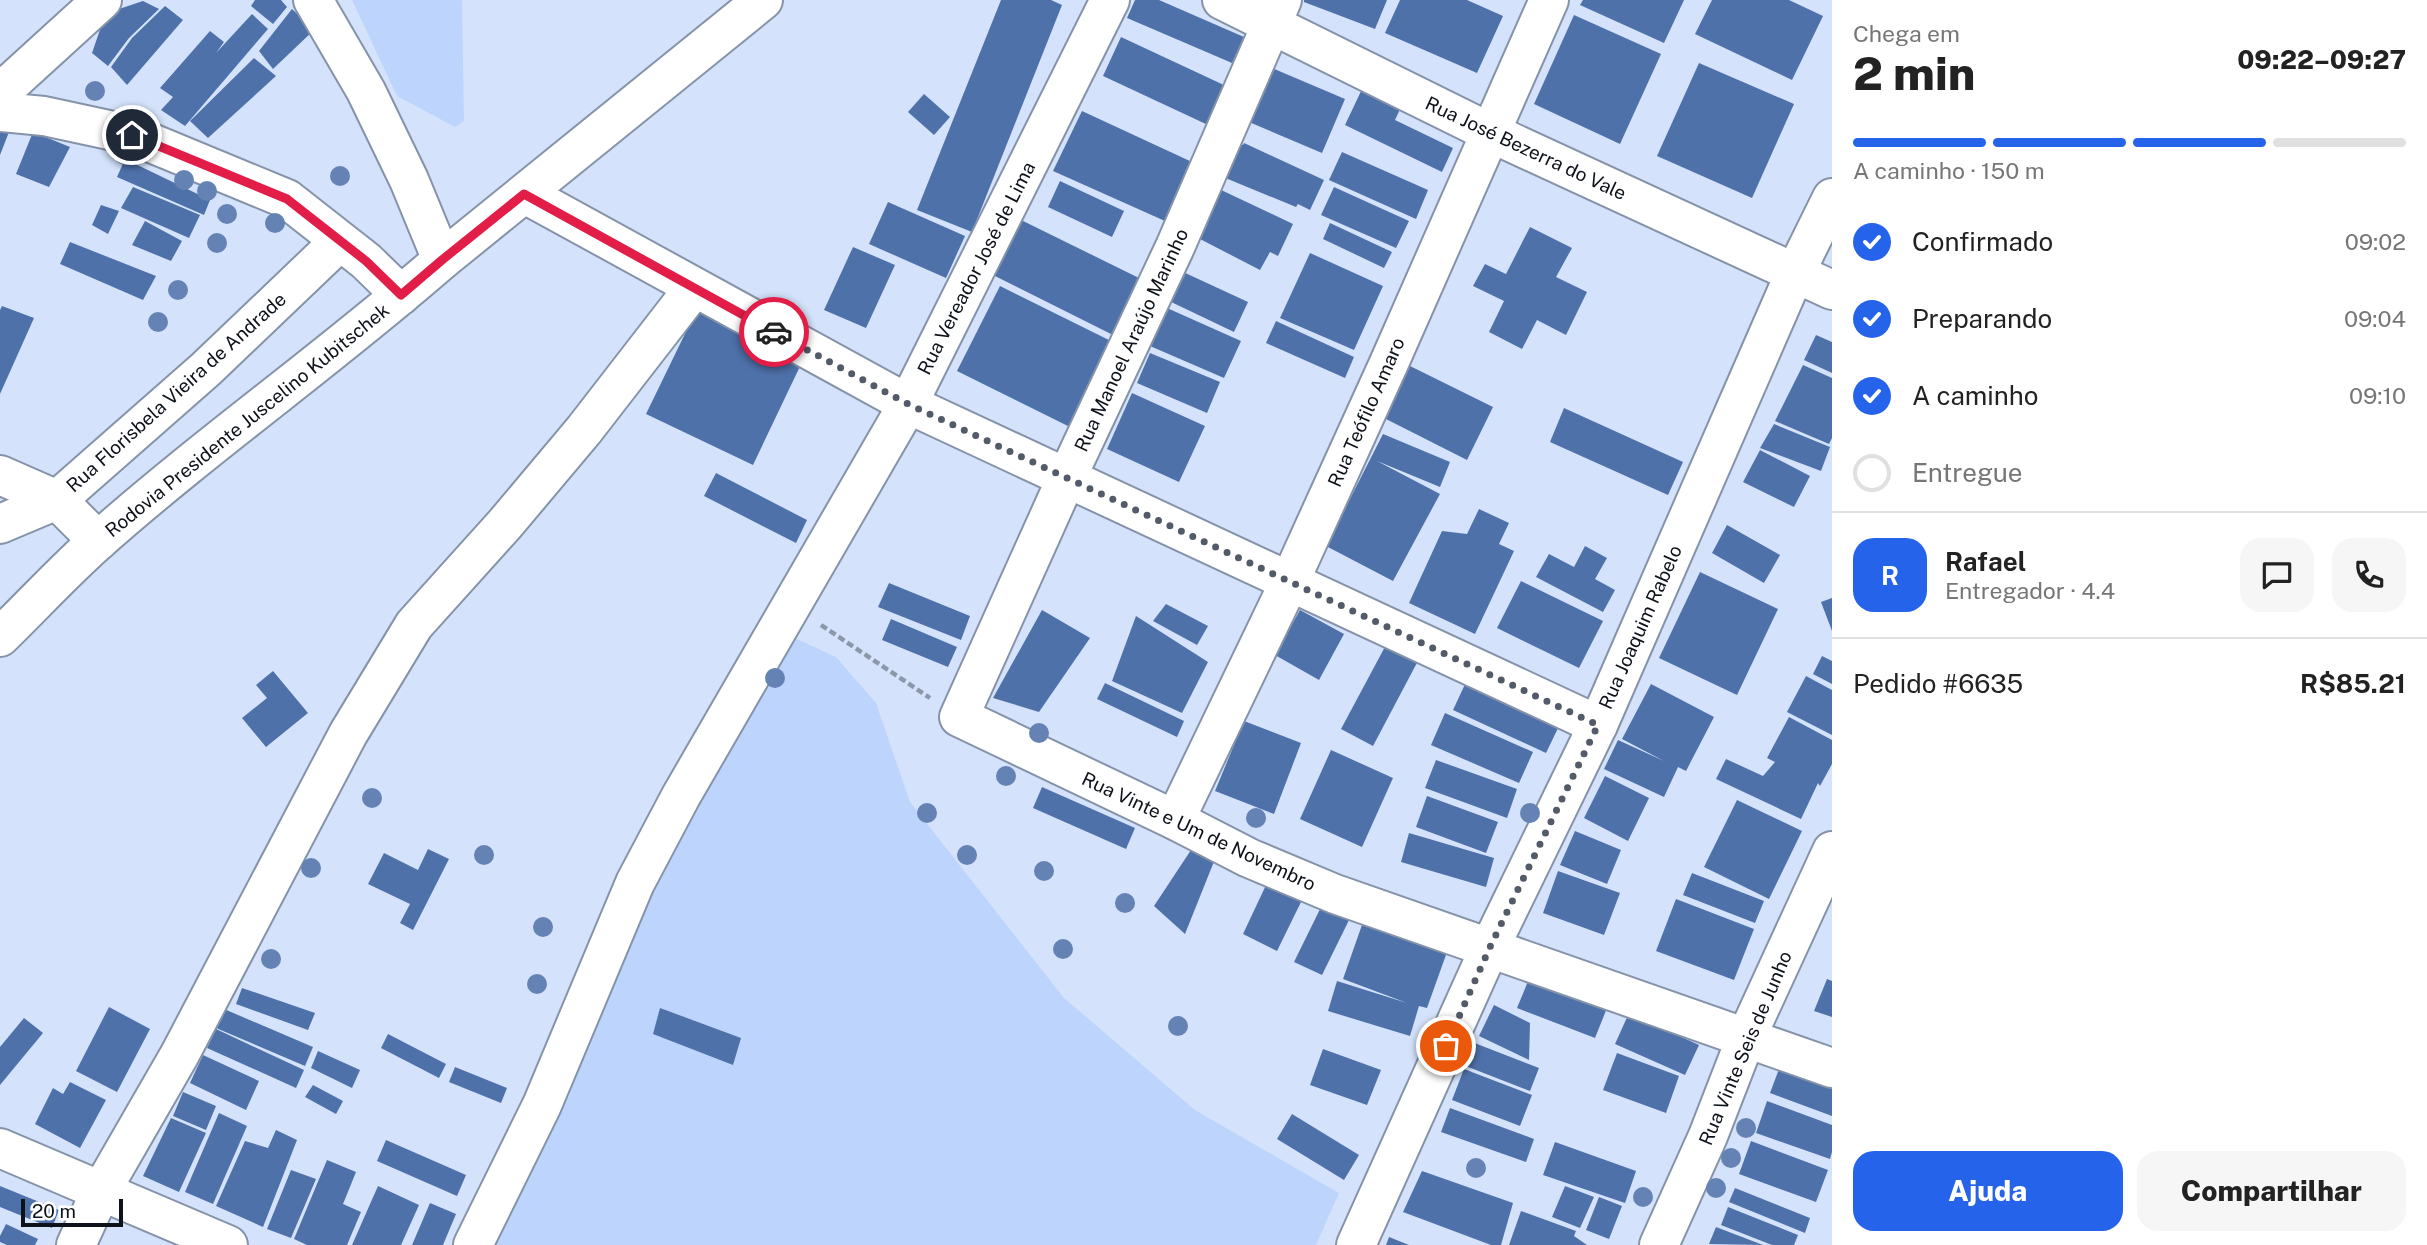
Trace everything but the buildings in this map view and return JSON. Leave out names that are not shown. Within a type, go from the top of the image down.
[{"type":"main road","points":[[0,93],[102,0]]},
{"type":"main road","points":[[313,0],[366,91],[409,180],[442,260]]},
{"type":"main road","name":"Rodovia Presidente Juscelino Kubitschek","points":[[0,637],[98,541],[226,434],[763,0]]},
{"type":"main road","name":"Rua Vereador José de Lima","points":[[473,1245],[542,1105],[635,883],[681,796],[908,404],[1110,0]]},
{"type":"main road","name":"Rua José Bezerra do Vale","points":[[1222,0],[1277,13],[1489,132],[1832,290]]},
{"type":"main road","name":"Rua Teófilo Amaro","points":[[1175,820],[1289,583],[1549,0]]},
{"type":"main road","name":"Rua Manoel Araújo Marinho","points":[[959,718],[1067,477],[1175,247],[1277,13]]},
{"type":"main road","points":[[0,113],[44,116],[132,135],[287,199],[366,261],[401,295]]},
{"type":"main road","points":[[524,194],[908,404],[1598,725]]},
{"type":"main road","name":"Rua Joaquim Rabelo","points":[[1356,1245],[1490,947],[1598,725],[1795,273],[1832,198]]},
{"type":"main road","name":"Rua Florisbela Vieira de Andrade","points":[[0,475],[57,500],[206,369],[339,242]]},
{"type":"main road","points":[[76,1245],[101,1191],[187,1042],[348,734],[414,625],[505,524],[584,430],[694,288]]},
{"type":"main road","points":[[0,524],[57,500],[98,541]]},
{"type":"main road","name":"Rua Vinte e Um de Novembro","points":[[959,718],[1249,858],[1335,894],[1832,1068]]},
{"type":"main road","name":"Rua Vinte Seis de Junho","points":[[1659,1245],[1708,1136],[1745,1038],[1832,851]]},
{"type":"main road","points":[[0,1148],[228,1245]]},
{"type":"path","points":[[792,605],[959,718]]},
{"type":"shaded area","points":[[352,0],[462,0],[464,121],[455,127],[397,96]]},
{"type":"shaded area","points":[[786,634],[836,657],[876,703],[910,802],[1064,998],[1195,1110],[1339,1193],[1316,1245],[493,1245],[522,1180],[569,1096],[646,890]]},
{"type":"way so far","points":[[774,332],[908,404],[1598,725],[1490,947],[1446,1046]]},
{"type":"route","points":[[132,135],[287,199],[366,261],[401,295],[524,194],[774,332]]}]
